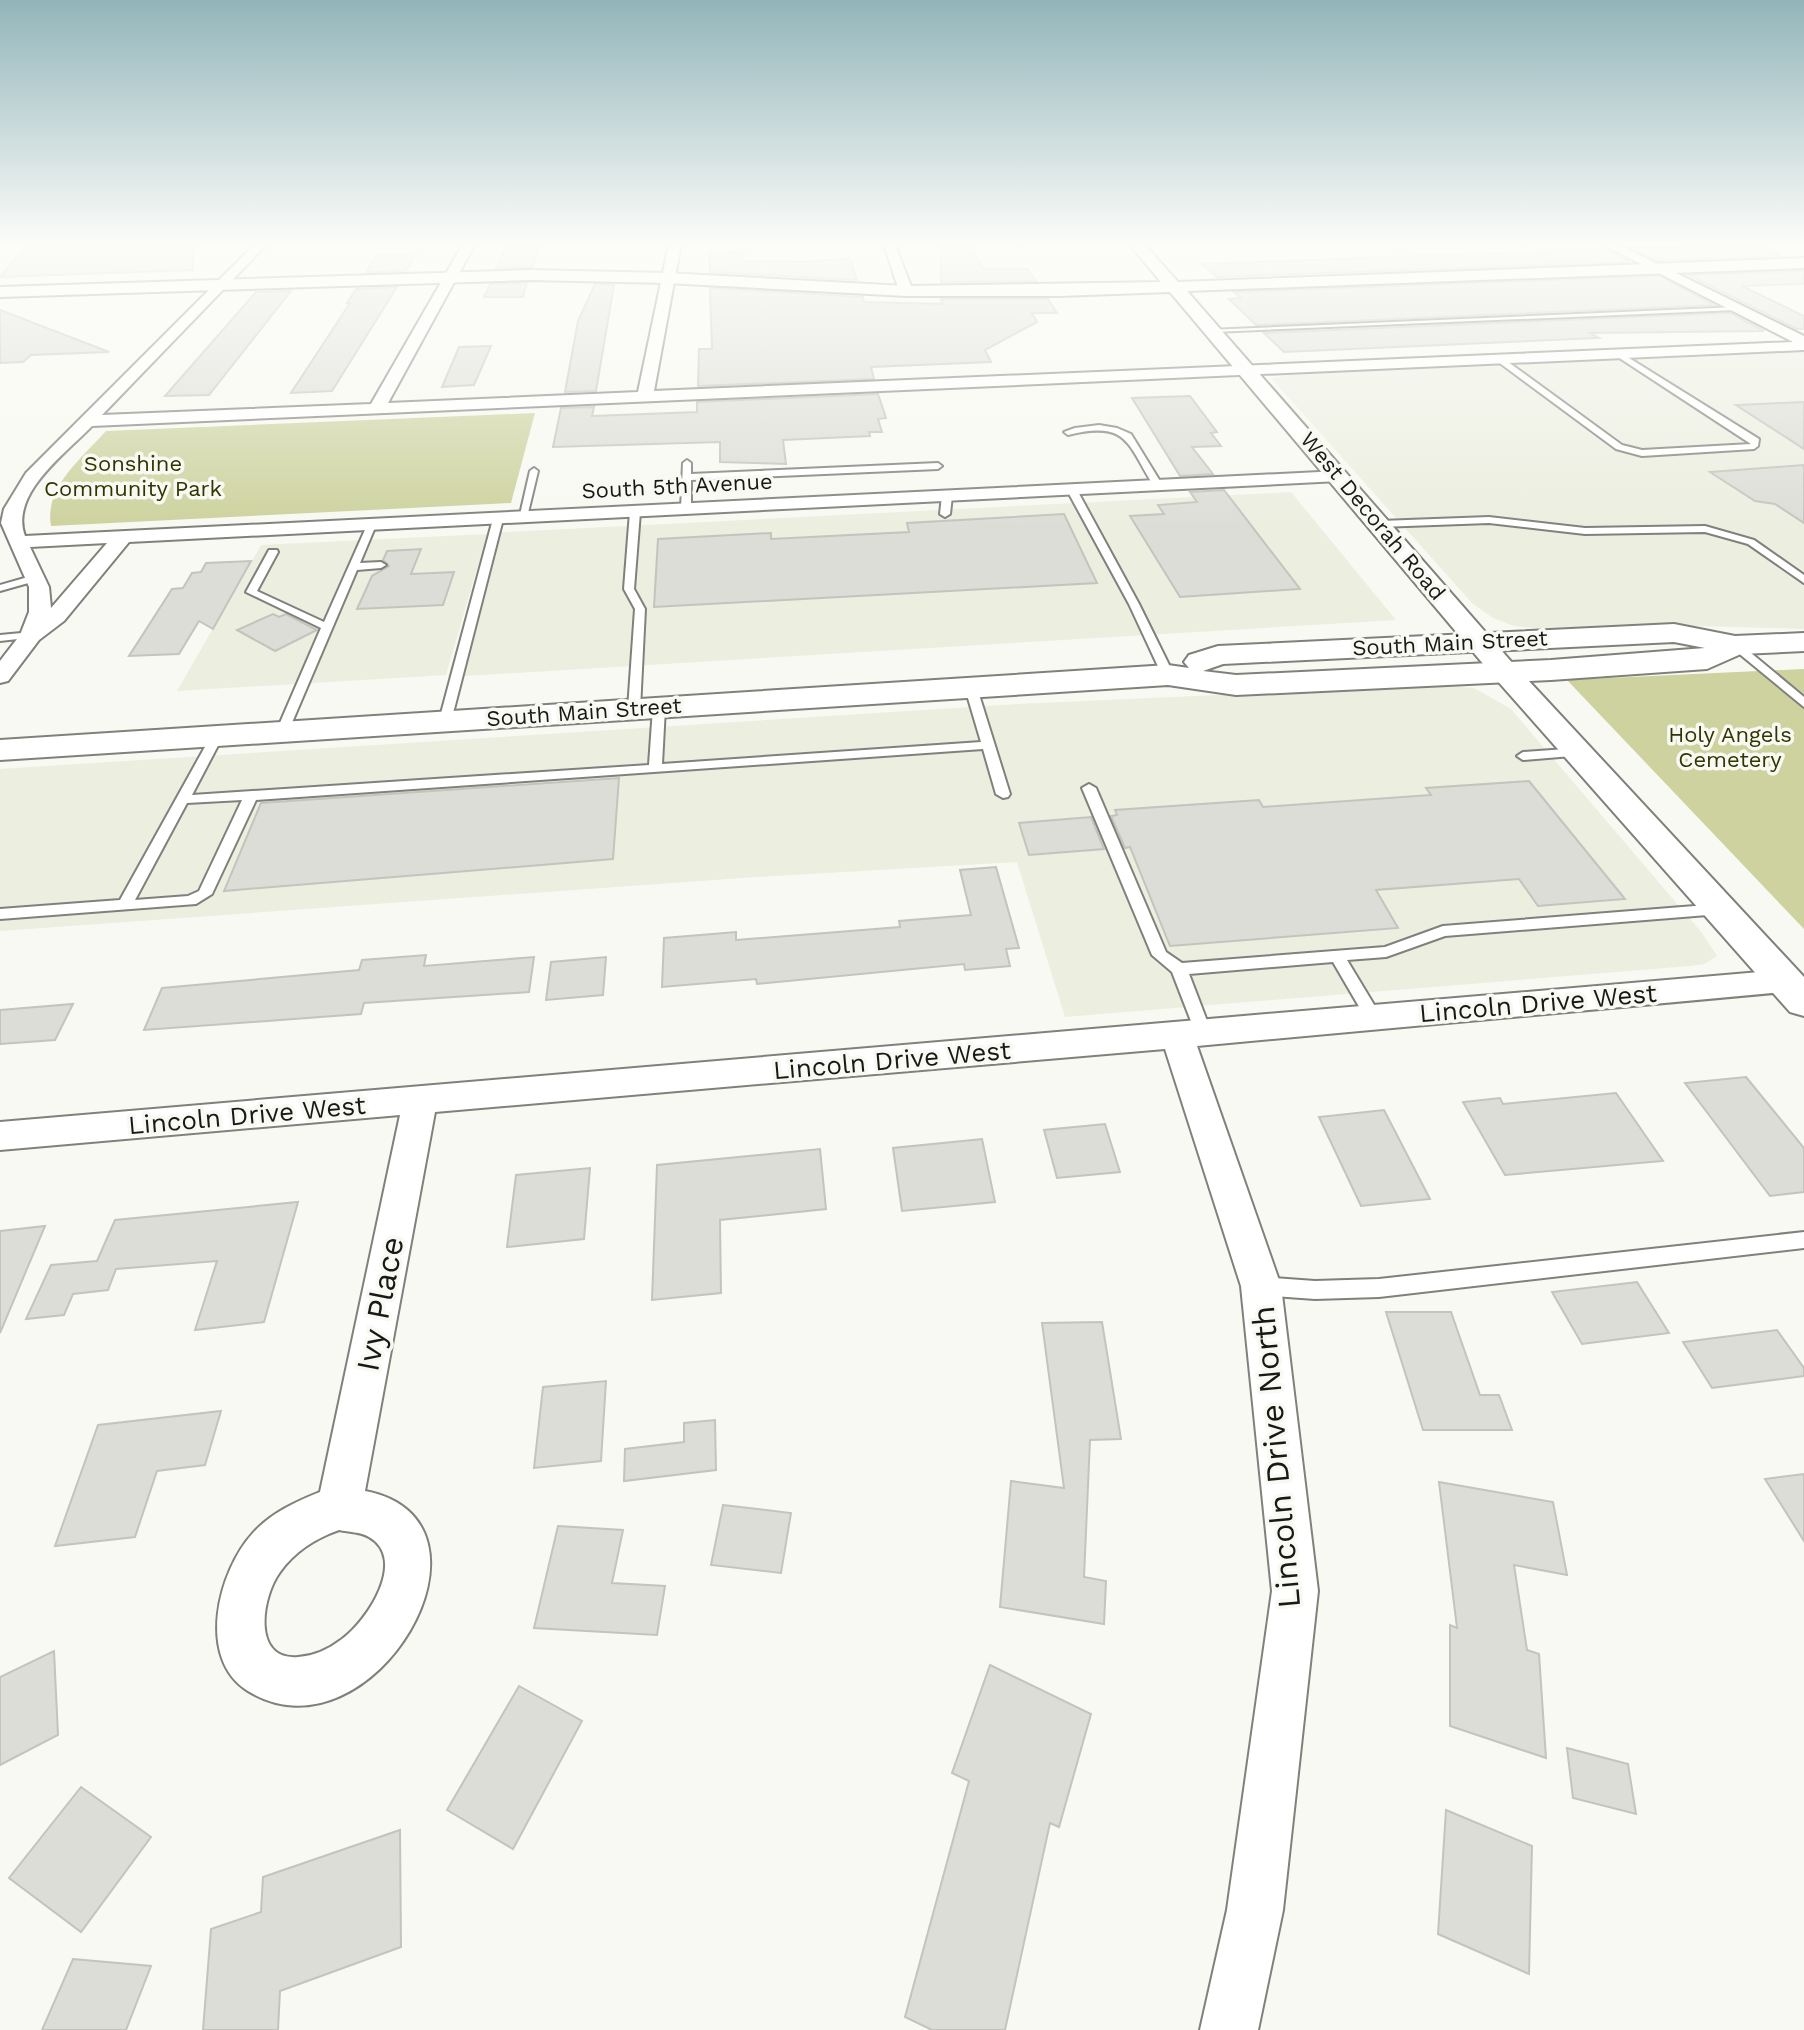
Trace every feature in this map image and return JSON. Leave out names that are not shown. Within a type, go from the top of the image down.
[{"type":"main road","name":"South Main Street","points":[[1168,675],[1218,655],[1479,641],[1674,633],[1735,645],[1804,642]]},
{"type":"main road","name":"South Main Street","points":[[0,750],[1168,675],[1236,685],[1707,660],[1735,645]]},
{"type":"street","points":[[32,635],[41,610],[39,589],[11,523],[19,496],[32,477],[168,339]]},
{"type":"street","points":[[376,410],[416,339]]},
{"type":"street","points":[[645,399],[656,339]]},
{"type":"street","name":"West Decorah Road","points":[[1221,339],[1505,672],[1794,992]]},
{"type":"street","points":[[88,421],[1251,373],[1804,344]]},
{"type":"street","name":"South 5th Avenue","points":[[18,542],[686,509],[946,505],[1072,490],[1339,476]]},
{"type":"street","points":[[0,676],[32,635],[66,606],[123,537]]},
{"type":"street","name":"Lincoln Drive West","points":[[0,1136],[1374,1018],[1794,992]]},
{"type":"street","name":"Lincoln Drive North","points":[[1190,1035],[1261,1286],[1295,1591],[1255,1910],[1229,2030]]},
{"type":"street","name":"Ivy Place","points":[[339,1508],[420,1101]]},
{"type":"lane","points":[[1501,361],[1619,447],[1642,453],[1754,446],[1756,441],[1621,355]]},
{"type":"lane","points":[[1068,432],[1121,431],[1128,436],[1158,486]]},
{"type":"lane","points":[[686,509],[687,463]]},
{"type":"lane","points":[[687,477],[938,466]]},
{"type":"lane","points":[[522,517],[534,471]]},
{"type":"lane","points":[[1072,490],[1134,604],[1168,675]]},
{"type":"lane","points":[[635,512],[629,589],[640,609],[646,708],[655,768]]},
{"type":"lane","points":[[445,721],[498,519]]},
{"type":"lane","points":[[1380,524],[1505,520],[1585,531],[1690,529],[1720,532],[1751,542],[1804,580]]},
{"type":"lane","points":[[282,732],[371,525]]},
{"type":"lane","points":[[273,552],[251,592],[327,627]]},
{"type":"lane","points":[[353,567],[381,565]]},
{"type":"lane","points":[[0,588],[35,578]]},
{"type":"lane","points":[[0,638],[32,635]]},
{"type":"lane","points":[[1735,645],[1804,703]]},
{"type":"lane","points":[[971,688],[1003,794]]},
{"type":"lane","points":[[125,905],[217,736]]},
{"type":"lane","points":[[182,799],[988,745]]},
{"type":"lane","points":[[1523,756],[1580,752]]},
{"type":"lane","points":[[1089,788],[1160,955],[1179,969],[1386,952],[1443,931],[1720,909]]},
{"type":"lane","points":[[0,914],[191,901],[205,894],[251,796]]},
{"type":"lane","points":[[1337,956],[1374,1018]]},
{"type":"lane","points":[[1179,969],[1190,1035]]},
{"type":"lane","points":[[1261,1286],[1315,1290],[1379,1288],[1804,1240]]},
{"type":"shaded area","points":[[1804,351],[1804,629],[1693,626],[1550,630],[1514,626],[1493,618],[1472,603],[1272,379],[1288,375]]},
{"type":"shaded area","points":[[1291,492],[1396,620],[448,677],[489,533]]},
{"type":"shaded area","points":[[487,534],[446,675],[177,691],[261,545]]},
{"type":"shaded area","points":[[1436,685],[1474,688],[1511,709],[1702,933],[1717,956],[1704,964],[1690,966],[1065,1017],[1017,862],[756,877],[0,931],[0,769],[1018,704]]},
{"type":"green space","name":"Sonshine Community Park","points":[[535,413],[511,503],[51,526],[50,512],[59,486],[106,431]]},
{"type":"green space","name":"Holy Angels Cemetery","points":[[1804,669],[1804,929],[1567,680]]},
{"type":"building","points":[[0,339],[75,339],[109,352],[31,355],[23,362],[0,363]]},
{"type":"building","points":[[215,339],[253,339],[209,395],[165,396]]},
{"type":"building","points":[[327,339],[365,339],[332,391],[291,393]]},
{"type":"building","points":[[575,339],[605,339],[596,391],[565,392]]},
{"type":"building","points":[[712,339],[1006,339],[985,350],[991,362],[871,367],[874,379],[698,386],[699,349],[712,349]]},
{"type":"building","points":[[1270,339],[1582,339],[1284,352]]},
{"type":"building","points":[[491,346],[474,385],[442,387],[459,347]]},
{"type":"building","points":[[878,394],[886,418],[878,419],[882,432],[869,432],[870,436],[783,440],[786,464],[720,462],[720,442],[553,447],[561,408],[594,407],[592,416],[697,412],[697,402]]},
{"type":"building","points":[[1190,396],[1217,432],[1211,433],[1221,446],[1192,447],[1213,474],[1180,476],[1132,398]]},
{"type":"building","points":[[1804,402],[1804,449],[1736,405]]},
{"type":"building","points":[[1804,465],[1804,523],[1775,504],[1755,501],[1710,472]]},
{"type":"building","points":[[1224,490],[1300,589],[1180,597],[1130,516],[1164,514],[1158,505],[1197,502],[1190,492]]},
{"type":"building","points":[[1064,514],[1097,583],[654,607],[658,539],[771,533],[771,539],[909,532],[907,523]]},
{"type":"building","points":[[421,549],[411,574],[454,572],[443,605],[357,609],[372,576],[389,566],[383,560],[387,551]]},
{"type":"building","points":[[251,561],[213,629],[199,621],[179,654],[129,656],[172,589],[183,588],[192,573],[201,572],[206,563]]},
{"type":"building","points":[[273,614],[279,617],[286,614],[317,630],[275,651],[237,630]]},
{"type":"building","points":[[619,778],[613,859],[224,891],[261,803]]},
{"type":"building","points":[[1529,781],[1625,899],[1538,906],[1519,879],[1376,890],[1398,928],[1170,946],[1130,847],[1125,848],[1111,816],[1117,815],[1115,810],[1259,800],[1263,807],[1431,795],[1426,788]]},
{"type":"building","points":[[1091,817],[1104,849],[1029,855],[1019,823]]},
{"type":"building","points":[[996,867],[1019,948],[1006,949],[1010,966],[965,970],[964,964],[757,984],[756,979],[662,987],[664,938],[736,932],[736,940],[900,927],[899,921],[971,915],[960,870]]},
{"type":"building","points":[[426,955],[424,966],[534,957],[529,992],[364,1003],[361,1014],[144,1030],[162,988],[359,970],[362,960]]},
{"type":"building","points":[[606,957],[603,995],[546,1000],[551,962]]},
{"type":"building","points":[[73,1004],[55,1040],[0,1044],[0,1010]]},
{"type":"building","points":[[1746,1077],[1804,1148],[1804,1192],[1770,1196],[1685,1083]]},
{"type":"building","points":[[1616,1093],[1663,1161],[1505,1175],[1463,1102],[1500,1098],[1503,1104]]},
{"type":"building","points":[[1384,1110],[1430,1199],[1361,1206],[1319,1117]]},
{"type":"building","points":[[1105,1124],[1120,1172],[1057,1178],[1044,1130]]},
{"type":"building","points":[[982,1139],[995,1202],[902,1211],[893,1148]]},
{"type":"building","points":[[820,1149],[826,1209],[720,1220],[721,1293],[652,1300],[657,1165]]},
{"type":"building","points":[[590,1168],[584,1239],[507,1247],[516,1175]]},
{"type":"building","points":[[298,1202],[264,1322],[195,1330],[217,1261],[116,1269],[108,1290],[73,1294],[64,1315],[26,1319],[51,1265],[97,1261],[115,1220]]},
{"type":"building","points":[[45,1226],[0,1333],[0,1231]]},
{"type":"building","points":[[1637,1282],[1669,1333],[1582,1344],[1552,1292]]},
{"type":"building","points":[[1386,1312],[1451,1312],[1480,1395],[1499,1395],[1512,1430],[1423,1430]]},
{"type":"building","points":[[1102,1322],[1121,1439],[1090,1440],[1084,1577],[1106,1581],[1104,1624],[1000,1607],[1011,1481],[1064,1488],[1042,1323]]},
{"type":"building","points":[[1777,1330],[1804,1368],[1804,1376],[1712,1388],[1683,1342]]},
{"type":"building","points":[[606,1381],[601,1461],[534,1468],[543,1387]]},
{"type":"building","points":[[221,1411],[205,1465],[157,1471],[135,1537],[55,1546],[98,1425]]},
{"type":"building","points":[[715,1420],[716,1470],[624,1481],[625,1449],[684,1442],[684,1423]]},
{"type":"building","points":[[1804,1474],[1804,1541],[1765,1479]]},
{"type":"building","points":[[1439,1482],[1553,1502],[1567,1575],[1514,1565],[1527,1650],[1539,1654],[1546,1758],[1450,1726],[1450,1625],[1457,1628]]},
{"type":"building","points":[[723,1505],[791,1513],[781,1573],[711,1565]]},
{"type":"building","points":[[558,1526],[623,1530],[612,1583],[665,1586],[657,1635],[534,1628]]},
{"type":"building","points":[[54,1651],[58,1735],[0,1765],[0,1677]]},
{"type":"building","points":[[990,1665],[1091,1714],[1059,1827],[1050,1823],[1005,2030],[932,2030],[905,2017],[969,1781],[952,1773]]},
{"type":"building","points":[[519,1686],[582,1721],[513,1849],[447,1810]]},
{"type":"building","points":[[1567,1748],[1628,1764],[1636,1814],[1573,1798]]},
{"type":"building","points":[[81,1787],[151,1837],[81,1932],[9,1878]]},
{"type":"building","points":[[1446,1810],[1532,1846],[1529,1974],[1438,1934]]},
{"type":"building","points":[[400,1830],[401,1947],[280,1991],[278,2030],[203,2030],[211,1929],[261,1912],[263,1877]]},
{"type":"building","points":[[73,1959],[151,1966],[126,2030],[42,2030]]}]
